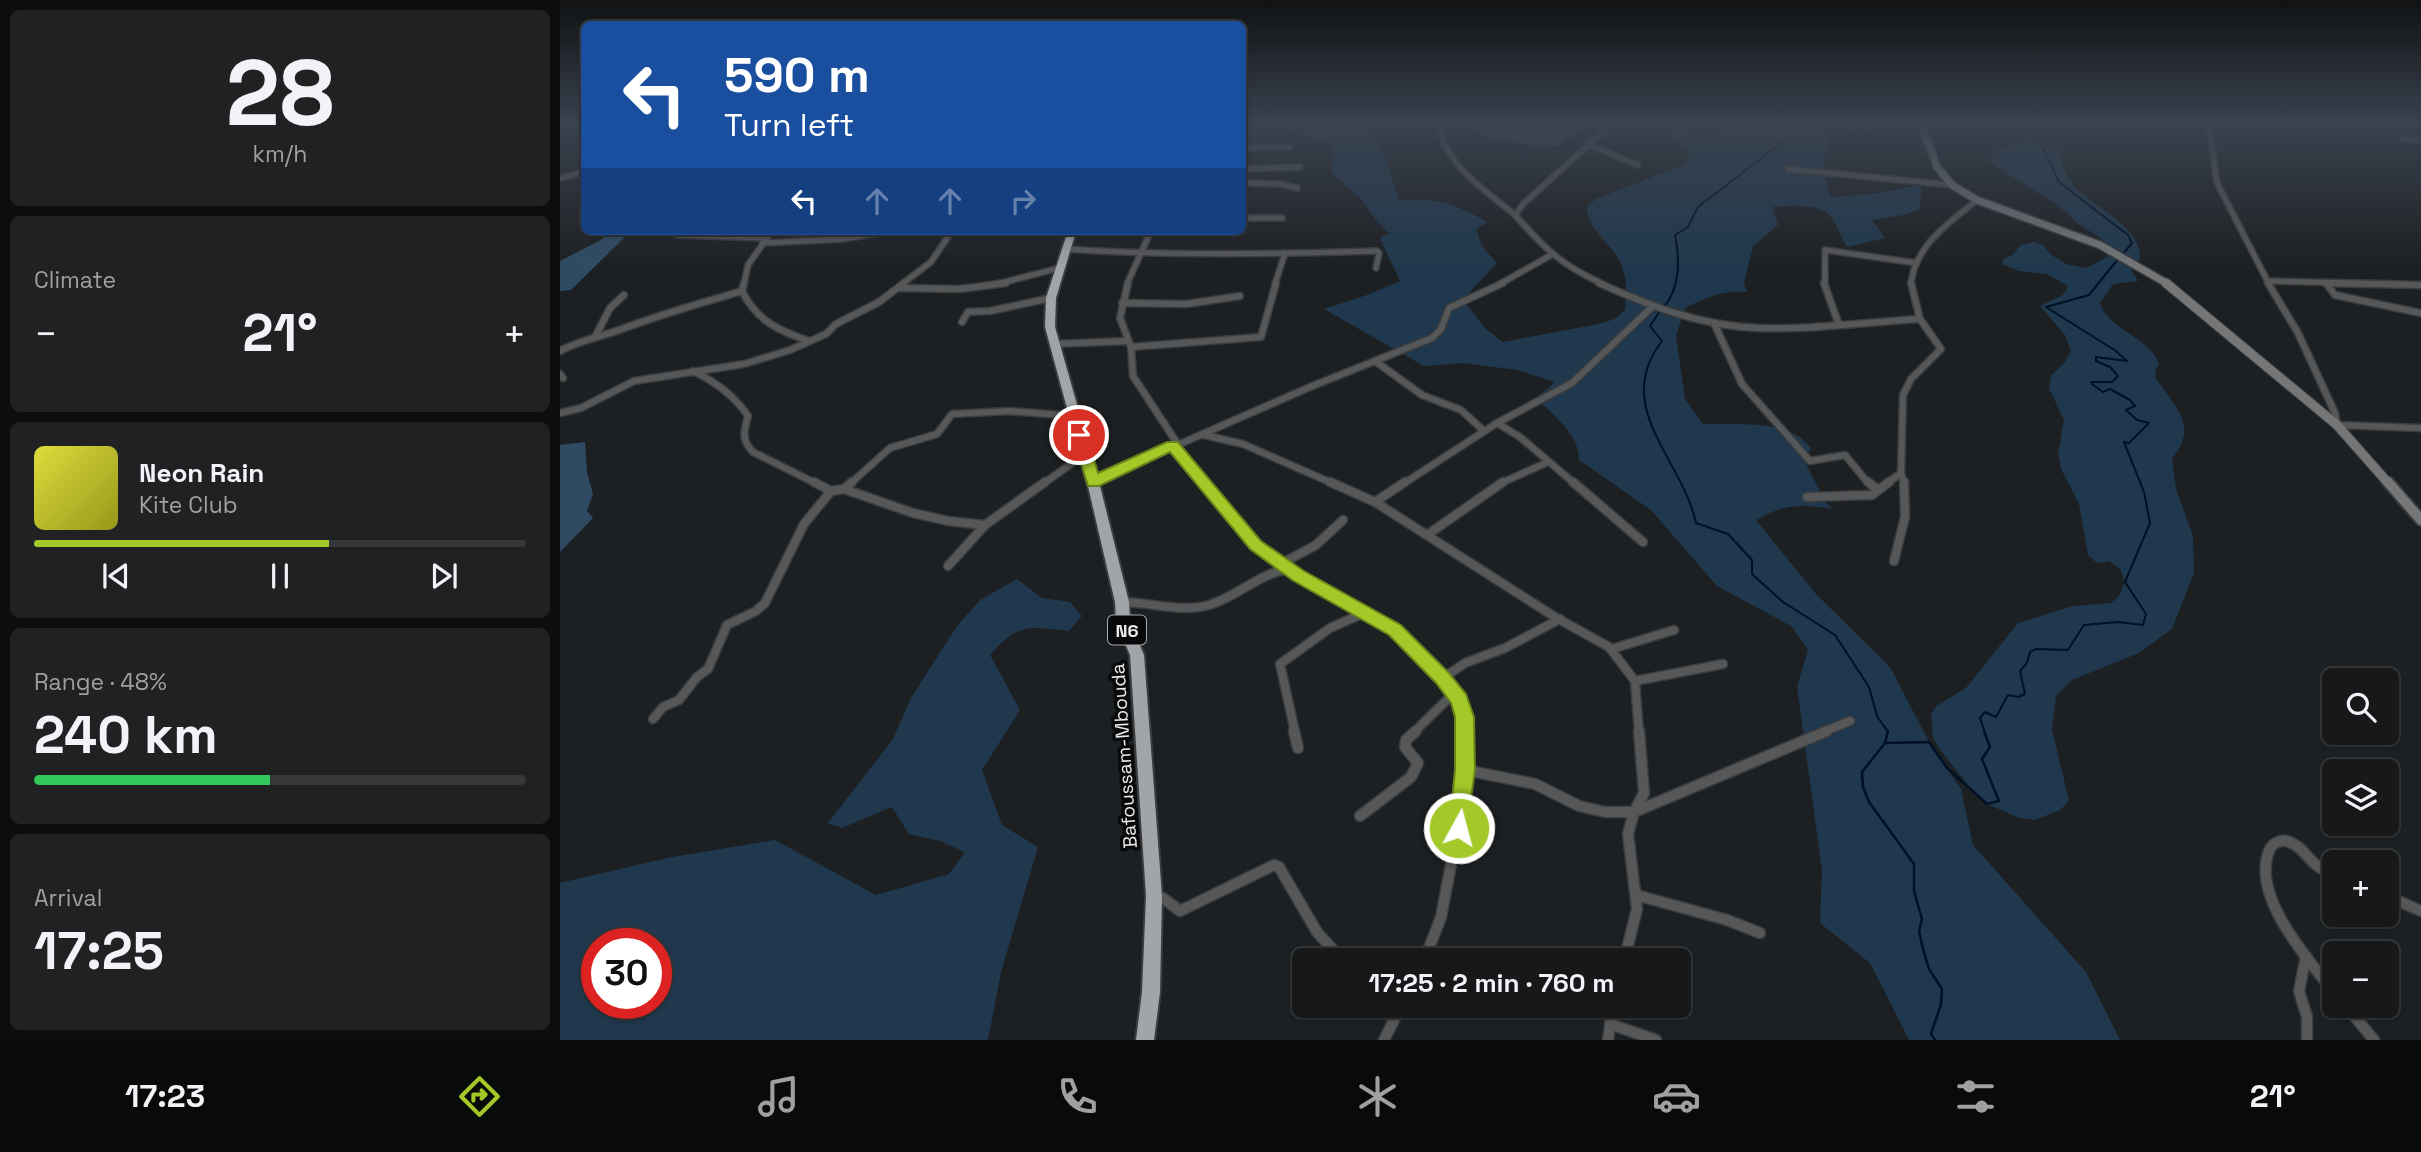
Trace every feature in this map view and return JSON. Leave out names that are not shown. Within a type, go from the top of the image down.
[{"type":"highway","name":"Bafoussam-Mbouda","points":[[1071,235],[1059,268],[1049,313],[1053,344],[1093,482],[1122,602],[1123,622],[1137,655],[1155,898],[1149,1014],[1144,1040]]},
{"type":"street","points":[[1467,172],[1515,215],[1551,255],[1574,271],[1652,307],[1714,323],[1758,328],[1920,319]]},
{"type":"street","points":[[1515,215],[1558,172]]},
{"type":"street","points":[[1814,172],[1952,185]]},
{"type":"street","points":[[1942,172],[1952,185],[1977,200],[2100,245],[2163,280],[2337,425],[2421,520]]},
{"type":"street","points":[[2213,172],[2267,281],[2298,332],[2335,413],[2337,425]]},
{"type":"street","points":[[560,177],[581,173]]},
{"type":"street","points":[[1246,183],[1281,184],[1297,188]]},
{"type":"street","points":[[1894,561],[1906,502],[1901,473],[1903,395],[1911,379],[1941,349],[1920,319],[1911,284],[1917,262],[1930,241],[1977,200]]},
{"type":"street","points":[[1246,218],[1282,218]]},
{"type":"street","points":[[677,235],[763,240],[842,239],[867,235]]},
{"type":"street","points":[[768,235],[744,275],[742,291],[757,318],[776,330],[809,341]]},
{"type":"street","points":[[560,413],[581,408],[634,380],[766,359],[809,341],[870,308],[897,288],[935,257],[949,235]]},
{"type":"street","points":[[1149,235],[1122,303],[1120,318],[1130,344],[1137,386],[1175,444],[1255,545],[1284,567],[1395,630],[1443,678],[1464,717],[1465,770],[1456,844],[1441,917],[1429,948]]},
{"type":"street","points":[[1066,249],[1141,254],[1377,251],[1379,253],[1376,268]]},
{"type":"street","points":[[1839,325],[1828,300],[1823,279],[1825,250],[1917,262]]},
{"type":"street","points":[[1053,344],[1130,344],[1261,337],[1285,253]]},
{"type":"street","points":[[1093,482],[1175,444],[1204,435],[1279,400],[1432,338],[1441,329],[1449,308],[1499,285],[1551,255]]},
{"type":"street","points":[[897,288],[948,291],[991,288],[1059,268]]},
{"type":"street","points":[[2267,281],[2421,285]]},
{"type":"street","points":[[2326,283],[2335,295],[2421,313]]},
{"type":"street","points":[[560,351],[572,344],[622,330],[643,319],[742,291]]},
{"type":"street","points":[[596,337],[610,308],[624,295]]},
{"type":"street","points":[[1122,303],[1187,304],[1240,296]]},
{"type":"street","points":[[962,322],[968,312],[1051,298]]},
{"type":"street","points":[[1375,502],[1497,423],[1572,383],[1652,307]]},
{"type":"street","points":[[1714,323],[1742,384],[1810,461],[1845,455],[1872,487],[1877,489]]},
{"type":"street","points":[[1375,361],[1422,395],[1461,410],[1484,431]]},
{"type":"street","points":[[693,371],[729,390],[736,398],[748,416],[743,434],[753,453],[831,491],[844,489],[948,522],[985,525]]},
{"type":"street","points":[[844,489],[890,448],[937,434],[952,414],[1009,411],[1074,416]]},
{"type":"street","points":[[1497,423],[1520,437],[1643,542]]},
{"type":"street","points":[[2337,425],[2421,428]]},
{"type":"street","points":[[1204,435],[1243,444],[1375,502],[1560,620],[1612,649],[1634,681],[1643,759],[1644,793],[1634,812],[1628,834],[1636,895],[1635,919],[1627,948]]},
{"type":"street","points":[[948,566],[985,525],[1085,454]]},
{"type":"street","points":[[1427,535],[1499,484],[1548,462]]},
{"type":"street","points":[[1807,496],[1872,495],[1901,473]]},
{"type":"street","points":[[653,719],[663,706],[679,700],[697,677],[708,669],[727,625],[756,611],[765,603],[804,524],[831,491]]},
{"type":"street","points":[[1122,602],[1205,606],[1226,598],[1284,567],[1316,545],[1343,520]]},
{"type":"street","points":[[1298,748],[1280,664],[1330,628],[1364,613]]},
{"type":"street","points":[[1443,678],[1465,663],[1505,649],[1560,620]]},
{"type":"street","points":[[1612,649],[1674,630]]},
{"type":"street","points":[[1634,681],[1723,664]]},
{"type":"street","points":[[1360,816],[1411,776],[1418,763],[1404,743],[1454,694]]},
{"type":"street","points":[[1465,770],[1535,784],[1579,806],[1605,812],[1634,812],[1850,720]]},
{"type":"street","points":[[2322,869],[2294,844],[2280,841],[2272,846],[2263,863],[2266,880],[2286,928],[2322,977]]},
{"type":"street","points":[[1155,898],[1163,898],[1180,911],[1274,865],[1279,867],[1317,932],[1331,948]]},
{"type":"street","points":[[1636,895],[1727,920],[1760,933]]},
{"type":"street","points":[[2399,901],[2421,911]]},
{"type":"street","points":[[2306,956],[2299,991],[2307,1017],[2307,1040]]},
{"type":"street","points":[[1384,1040],[1394,1018]]},
{"type":"street","points":[[1608,1040],[1611,1018]]},
{"type":"street","points":[[2356,1018],[2374,1040]]},
{"type":"street","points":[[1610,1024],[1656,1040]]},
{"type":"shaded area","points":[[1390,172],[1399,200],[1445,203],[1488,222],[1476,229],[1482,246],[1497,263],[1468,294],[1466,304],[1486,329],[1503,342],[1598,324],[1615,319],[1625,310],[1625,275],[1617,257],[1591,223],[1587,207],[1596,199],[1666,172],[1825,172],[1831,197],[1872,194],[1921,185],[1920,209],[1872,220],[1885,238],[1847,247],[1826,212],[1803,206],[1772,207],[1778,225],[1753,246],[1744,283],[1747,292],[1715,295],[1685,308],[1676,336],[1685,399],[1703,424],[1776,427],[1801,438],[1811,448],[1804,460],[1827,504],[1833,509],[1812,506],[1784,508],[1756,520],[1816,594],[1890,667],[1929,742],[1961,789],[1973,845],[2086,972],[2120,1040],[1909,1040],[1870,963],[1820,923],[1822,870],[1797,687],[1808,650],[1791,626],[1717,586],[1651,510],[1579,460],[1575,442],[1570,434],[1536,398],[1555,382],[1517,370],[1463,363],[1424,366],[1324,309],[1400,281],[1380,238],[1389,233],[1363,201],[1332,173]]},
{"type":"shaded area","points":[[2005,172],[2065,172],[2078,190],[2123,225],[2138,246],[2140,258],[2131,270],[2138,281],[2113,284],[2100,303],[2112,321],[2153,353],[2159,363],[2156,377],[2176,406],[2183,423],[2183,439],[2172,459],[2176,489],[2193,536],[2194,573],[2172,629],[2139,653],[2072,680],[2056,696],[2052,729],[2069,801],[2060,810],[2035,820],[2020,818],[1987,804],[1976,795],[1933,738],[1931,715],[1936,706],[1966,688],[2018,623],[2073,606],[2110,603],[2118,598],[2125,582],[2120,569],[2109,561],[2097,563],[2088,555],[2079,504],[2061,469],[2058,454],[2064,420],[2049,388],[2051,376],[2065,362],[2071,351],[2065,335],[2040,306],[2063,295],[2068,286],[2047,274],[2018,271],[2002,264],[2003,259],[2014,254],[2020,245],[2034,242],[2043,245],[2050,254],[2066,264],[2086,268],[2107,257],[2108,249],[2103,240],[2077,223],[2058,205]]},
{"type":"shaded area","points":[[606,235],[627,235],[571,290],[560,291],[560,261]]},
{"type":"shaded area","points":[[585,442],[587,472],[593,494],[587,511],[593,518],[560,552],[560,445]]},
{"type":"shaded area","points":[[1017,579],[1042,598],[1070,602],[1082,616],[1069,631],[1033,628],[1017,632],[990,655],[1020,710],[982,770],[1002,825],[1038,847],[1001,972],[988,1040],[560,1040],[560,883],[667,858],[775,840],[876,895],[949,874],[965,852],[940,841],[909,834],[892,807],[842,828],[828,823],[893,739],[911,698],[957,626],[980,600]]},
{"type":"waterway","points":[[1664,307],[1676,282],[1678,254],[1675,235],[1688,227],[1698,207],[1744,172]]},
{"type":"waterway","points":[[2054,172],[2059,182]]},
{"type":"waterway","points":[[2060,183],[2128,235],[2132,243],[2122,255]]},
{"type":"waterway","points":[[2091,382],[2112,382],[2118,376],[2110,367],[2096,361],[2096,357],[2127,361],[2116,351],[2046,307],[2089,295],[2118,259]]},
{"type":"waterway","points":[[1660,311],[1650,326],[1662,341],[1648,365],[1644,388],[1647,410],[1688,499],[1696,523],[1728,534],[1752,560],[1752,574],[1783,602],[1835,635],[1869,687],[1877,716],[1888,732]]},
{"type":"waterway","points":[[1985,732],[1980,718],[1985,712],[1996,717],[2008,695],[2018,697],[2025,694],[2020,671],[2027,663],[2030,652],[2036,649],[2068,650],[2084,625],[2118,622],[2143,625],[2146,614],[2125,582],[2150,523],[2144,492],[2124,442],[2129,443],[2149,423],[2137,420],[2126,410],[2135,406],[2130,400],[2110,389],[2103,392],[2092,384]]},
{"type":"waterway","points":[[1886,743],[1929,742],[1947,768],[1987,804],[1999,801],[1982,759],[1990,747],[1984,731]]},
{"type":"waterway","points":[[1888,732],[1885,743],[1862,772],[1863,787],[1869,802],[1914,864],[1914,891],[1922,919],[1919,931],[1923,949],[1929,969],[1942,989],[1941,1004],[1931,1034],[1935,1040]]},
{"type":"route","points":[[1079,435],[1093,482],[1172,445],[1255,545],[1279,565],[1395,630],[1443,678],[1459,700],[1464,717],[1465,770],[1459,828]]}]
